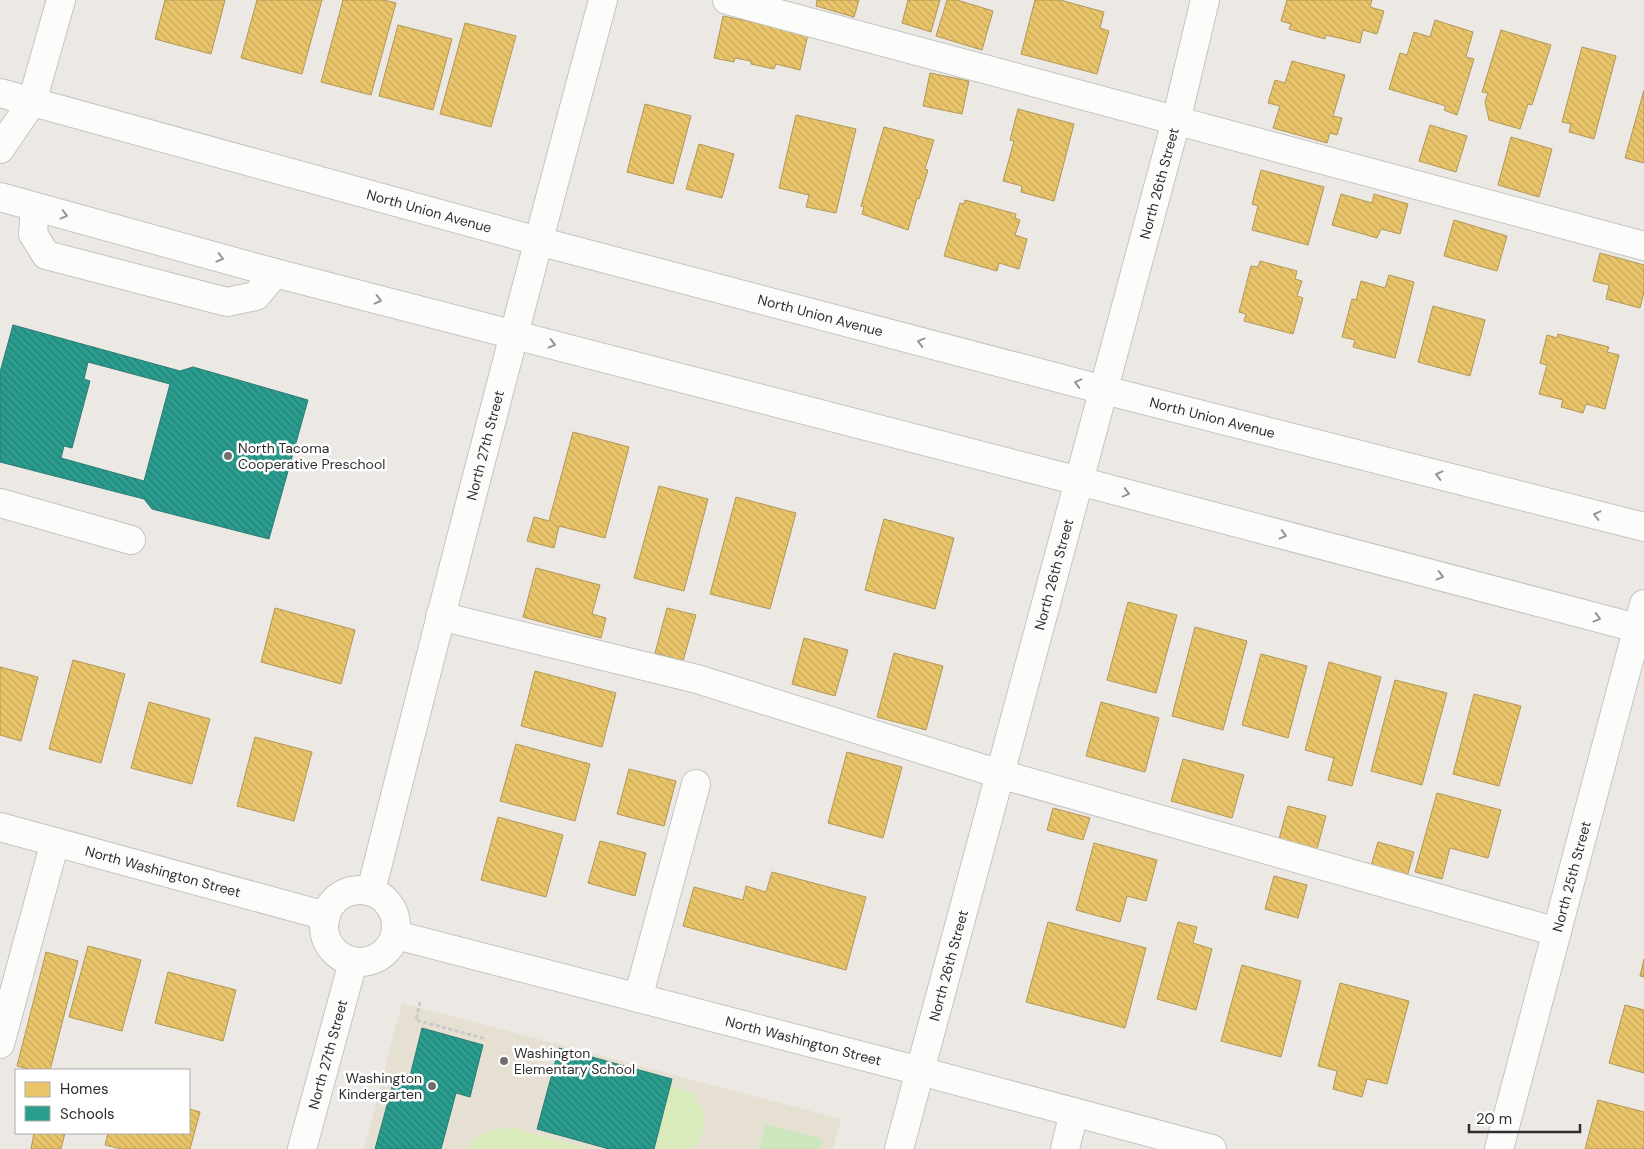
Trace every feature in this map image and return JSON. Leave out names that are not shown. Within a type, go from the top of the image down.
[{"type":"street","points":[[0,149],[32,102],[61,0]]},
{"type":"street","name":"North 27th Street","points":[[372,891],[440,616],[603,0]]},
{"type":"street","points":[[727,0],[1644,246]]},
{"type":"street","name":"North 26th Street","points":[[899,1149],[1176,121],[1205,0]]},
{"type":"street","name":"North Union Avenue","points":[[0,93],[538,241],[1104,390],[1644,528]]},
{"type":"street","points":[[0,197],[275,273],[1079,481],[1642,621]]},
{"type":"street","points":[[34,207],[33,234],[46,255],[227,302],[256,296],[275,273]]},
{"type":"street","points":[[0,503],[131,540]]},
{"type":"street","points":[[440,616],[697,679],[1000,774],[1557,932]]},
{"type":"street","name":"North 25th Street","points":[[1499,1149],[1642,621]]},
{"type":"street","points":[[638,998],[696,784]]},
{"type":"street","name":"North Washington Street","points":[[0,827],[326,916]]},
{"type":"street","points":[[0,1044],[55,842]]},
{"type":"street","points":[[358,890],[372,891],[390,905],[396,917],[396,935],[390,948],[380,957],[367,962],[353,962],[341,957],[328,944],[324,931],[326,916],[330,905],[345,893],[358,890]]},
{"type":"street","name":"North Washington Street","points":[[396,935],[920,1071],[1196,1147]]},
{"type":"street","name":"North 27th Street","points":[[302,1149],[353,962]]},
{"type":"street","points":[[1065,1149],[1074,1112]]},
{"type":"path","points":[[420,1002],[416,1020],[486,1039]]},
{"type":"shaded area","name":"Washington Elementary School","points":[[402,1003],[841,1119],[833,1149],[364,1149]]},
{"type":"green space","points":[[671,1085],[692,1093],[704,1111],[704,1129],[698,1143],[688,1149],[655,1149]]},
{"type":"green space","points":[[766,1124],[822,1139],[820,1149],[759,1149]]},
{"type":"green space","points":[[513,1128],[590,1149],[467,1149],[477,1137],[487,1131]]},
{"type":"building: Homes","points":[[165,0],[225,0],[211,54],[155,39]]},
{"type":"building: Homes","points":[[257,0],[322,0],[302,74],[241,58]]},
{"type":"building: Homes","points":[[343,0],[384,0],[396,3],[371,95],[321,82]]},
{"type":"building: Homes","points":[[817,0],[859,0],[854,17],[816,6]]},
{"type":"building: Homes","points":[[908,0],[940,0],[931,32],[902,23]]},
{"type":"building: Homes","points":[[947,0],[957,0],[993,11],[982,50],[936,36]]},
{"type":"building: Homes","points":[[1035,0],[1060,0],[1104,12],[1100,28],[1109,31],[1097,74],[1021,54]]},
{"type":"building: Homes","points":[[1287,0],[1372,0],[1370,7],[1384,11],[1377,34],[1363,30],[1360,43],[1326,35],[1325,39],[1289,29],[1291,24],[1281,21]]},
{"type":"building: Homes","points":[[723,16],[762,24],[763,20],[808,34],[800,70],[776,64],[774,69],[735,58],[734,62],[714,58]]},
{"type":"building: Homes","points":[[1435,20],[1473,32],[1466,57],[1474,59],[1457,115],[1444,110],[1446,106],[1389,89],[1400,53],[1407,55],[1414,32],[1430,37]]},
{"type":"building: Homes","points":[[465,23],[516,36],[491,127],[440,114]]},
{"type":"building: Homes","points":[[398,25],[452,39],[433,110],[379,96]]},
{"type":"building: Homes","points":[[1501,30],[1551,45],[1532,105],[1528,104],[1520,129],[1489,120],[1485,102],[1488,93],[1482,92]]},
{"type":"building: Homes","points":[[1582,47],[1616,56],[1594,139],[1569,132],[1571,124],[1562,122]]},
{"type":"building: Homes","points":[[1292,61],[1345,75],[1333,116],[1342,118],[1337,135],[1330,133],[1327,143],[1273,128],[1280,106],[1268,103],[1275,80],[1285,83]]},
{"type":"building: Homes","points":[[930,73],[969,81],[962,114],[923,106]]},
{"type":"building: Homes","points":[[1644,90],[1644,163],[1625,158]]},
{"type":"building: Homes","points":[[645,104],[691,116],[673,184],[627,172]]},
{"type":"building: Homes","points":[[1018,109],[1074,124],[1054,201],[1021,192],[1022,186],[1003,181],[1014,141],[1010,140]]},
{"type":"building: Homes","points":[[796,115],[856,129],[836,213],[806,207],[809,195],[779,188]]},
{"type":"building: Homes","points":[[1430,125],[1467,136],[1456,172],[1419,161]]},
{"type":"building: Homes","points":[[884,127],[934,140],[925,169],[928,170],[919,199],[917,198],[908,230],[862,214],[864,207],[861,206]]},
{"type":"building: Homes","points":[[1511,137],[1552,149],[1539,197],[1498,185]]},
{"type":"building: Homes","points":[[699,144],[734,154],[722,198],[686,189]]},
{"type":"building: Homes","points":[[1261,170],[1324,187],[1308,245],[1252,230],[1258,206],[1252,204]]},
{"type":"building: Homes","points":[[1341,194],[1372,203],[1374,194],[1408,204],[1400,234],[1381,229],[1377,238],[1332,225]]},
{"type":"building: Homes","points":[[965,200],[1016,214],[1015,218],[1020,220],[1015,235],[1027,239],[1019,269],[999,263],[997,271],[944,256],[960,203],[964,204]]},
{"type":"building: Homes","points":[[1454,220],[1507,236],[1497,271],[1444,256]]},
{"type":"building: Homes","points":[[1600,253],[1644,265],[1644,292],[1640,308],[1606,299],[1609,285],[1593,281]]},
{"type":"building: Homes","points":[[1260,261],[1297,271],[1295,279],[1302,281],[1297,296],[1303,298],[1293,334],[1244,321],[1246,314],[1239,312],[1251,266],[1258,267]]},
{"type":"building: Homes","points":[[1389,275],[1414,282],[1395,358],[1353,347],[1355,340],[1342,337],[1352,299],[1356,300],[1361,281],[1385,288]]},
{"type":"building: Homes","points":[[1433,306],[1485,320],[1470,376],[1418,362]]},
{"type":"building: Homes","points":[[1558,334],[1609,347],[1607,352],[1619,355],[1605,409],[1586,404],[1583,413],[1561,407],[1563,400],[1539,394],[1547,365],[1540,363],[1547,335],[1557,338]]},
{"type":"building: Homes","points":[[573,432],[629,447],[605,538],[559,526],[554,548],[527,541],[534,517],[549,521]]},
{"type":"building: Homes","points":[[659,486],[708,499],[684,591],[634,578]]},
{"type":"building: Homes","points":[[736,497],[796,513],[770,609],[710,594]]},
{"type":"building: Homes","points":[[884,519],[954,538],[935,609],[865,590]]},
{"type":"building: Homes","points":[[536,568],[600,585],[592,614],[606,618],[601,638],[523,617]]},
{"type":"building: Homes","points":[[1128,602],[1177,615],[1156,693],[1107,680]]},
{"type":"building: Homes","points":[[275,608],[355,630],[341,684],[261,662]]},
{"type":"building: Homes","points":[[667,608],[696,615],[683,661],[655,653]]},
{"type":"building: Homes","points":[[1195,627],[1247,641],[1223,730],[1172,716]]},
{"type":"building: Homes","points":[[804,638],[848,650],[835,696],[792,684]]},
{"type":"building: Homes","points":[[894,653],[943,666],[926,730],[877,717]]},
{"type":"building: Homes","points":[[1261,654],[1307,666],[1288,738],[1242,725]]},
{"type":"building: Homes","points":[[73,660],[125,674],[101,763],[49,749]]},
{"type":"building: Homes","points":[[1329,662],[1381,677],[1352,786],[1328,780],[1334,758],[1305,750]]},
{"type":"building: Homes","points":[[0,667],[38,677],[21,741],[0,735]]},
{"type":"building: Homes","points":[[535,671],[616,693],[602,747],[521,726]]},
{"type":"building: Homes","points":[[1395,680],[1447,693],[1422,785],[1371,771]]},
{"type":"building: Homes","points":[[1474,694],[1521,706],[1499,786],[1453,774]]},
{"type":"building: Homes","points":[[149,702],[210,719],[192,784],[131,768]]},
{"type":"building: Homes","points":[[1101,702],[1159,718],[1145,772],[1086,756]]},
{"type":"building: Homes","points":[[255,737],[312,752],[294,821],[237,806]]},
{"type":"building: Homes","points":[[516,744],[590,764],[575,821],[500,801]]},
{"type":"building: Homes","points":[[847,752],[902,767],[883,838],[828,823]]},
{"type":"building: Homes","points":[[1183,759],[1244,775],[1232,818],[1171,801]]},
{"type":"building: Homes","points":[[629,769],[676,781],[664,826],[617,814]]},
{"type":"building: Homes","points":[[1437,793],[1501,810],[1488,858],[1450,848],[1442,879],[1415,872]]},
{"type":"building: Homes","points":[[1288,806],[1326,816],[1317,849],[1279,839]]},
{"type":"building: Homes","points":[[1053,808],[1090,818],[1083,840],[1047,830]]},
{"type":"building: Homes","points":[[498,817],[563,835],[546,897],[481,880]]},
{"type":"building: Homes","points":[[600,841],[646,853],[635,896],[588,883]]},
{"type":"building: Homes","points":[[1378,842],[1414,852],[1407,877],[1371,866]]},
{"type":"building: Homes","points":[[1094,843],[1157,860],[1146,901],[1127,896],[1120,922],[1076,910]]},
{"type":"building: Homes","points":[[772,872],[866,897],[846,970],[683,926],[694,887],[743,900],[746,886],[766,892]]},
{"type":"building: Homes","points":[[1274,876],[1307,885],[1298,918],[1265,909]]},
{"type":"building: Homes","points":[[1048,922],[1146,948],[1125,1028],[1026,1002]]},
{"type":"building: Homes","points":[[1178,922],[1197,927],[1193,943],[1212,949],[1196,1010],[1157,999]]},
{"type":"building: Homes","points":[[88,946],[141,960],[122,1031],[69,1017]]},
{"type":"building: Homes","points":[[46,952],[78,961],[50,1069],[29,1069],[17,1066]]},
{"type":"building: Homes","points":[[1644,959],[1644,977],[1640,976]]},
{"type":"building: Homes","points":[[1242,965],[1301,981],[1281,1057],[1221,1041]]},
{"type":"building: Homes","points":[[168,972],[236,990],[223,1041],[155,1023]]},
{"type":"building: Homes","points":[[1340,983],[1409,1001],[1387,1084],[1367,1079],[1362,1097],[1333,1089],[1337,1071],[1318,1066]]},
{"type":"building: Homes","points":[[1625,1005],[1644,1010],[1644,1073],[1609,1063]]},
{"type":"building: Homes","points":[[1598,1100],[1644,1112],[1644,1149],[1585,1149]]},
{"type":"building: Homes","points":[[190,1109],[200,1112],[190,1149],[121,1149],[105,1145],[108,1134],[190,1134]]},
{"type":"building: Homes","points":[[34,1134],[65,1134],[61,1149],[31,1149]]},
{"type":"building: Schools","points":[[13,325],[180,371],[193,367],[308,400],[269,539],[152,509],[144,499],[0,462],[0,372]],"holes":[[[88,362],[170,384],[144,481],[61,458],[64,446],[72,448],[90,381],[84,379]]]},
{"type":"building: Schools","name":"Washington Kindergarten","points":[[422,1028],[483,1045],[470,1097],[456,1093],[441,1149],[375,1149],[395,1076],[409,1080]]},
{"type":"building: Schools","points":[[559,1048],[672,1079],[654,1149],[609,1149],[537,1129]]},
{"type":"place","name":"North Tacoma Cooperative Preschool","points":[[228,456]]},
{"type":"place","name":"Washington Elementary School","points":[[504,1061]]},
{"type":"place","name":"Washington Kindergarten","points":[[432,1086]]}]
